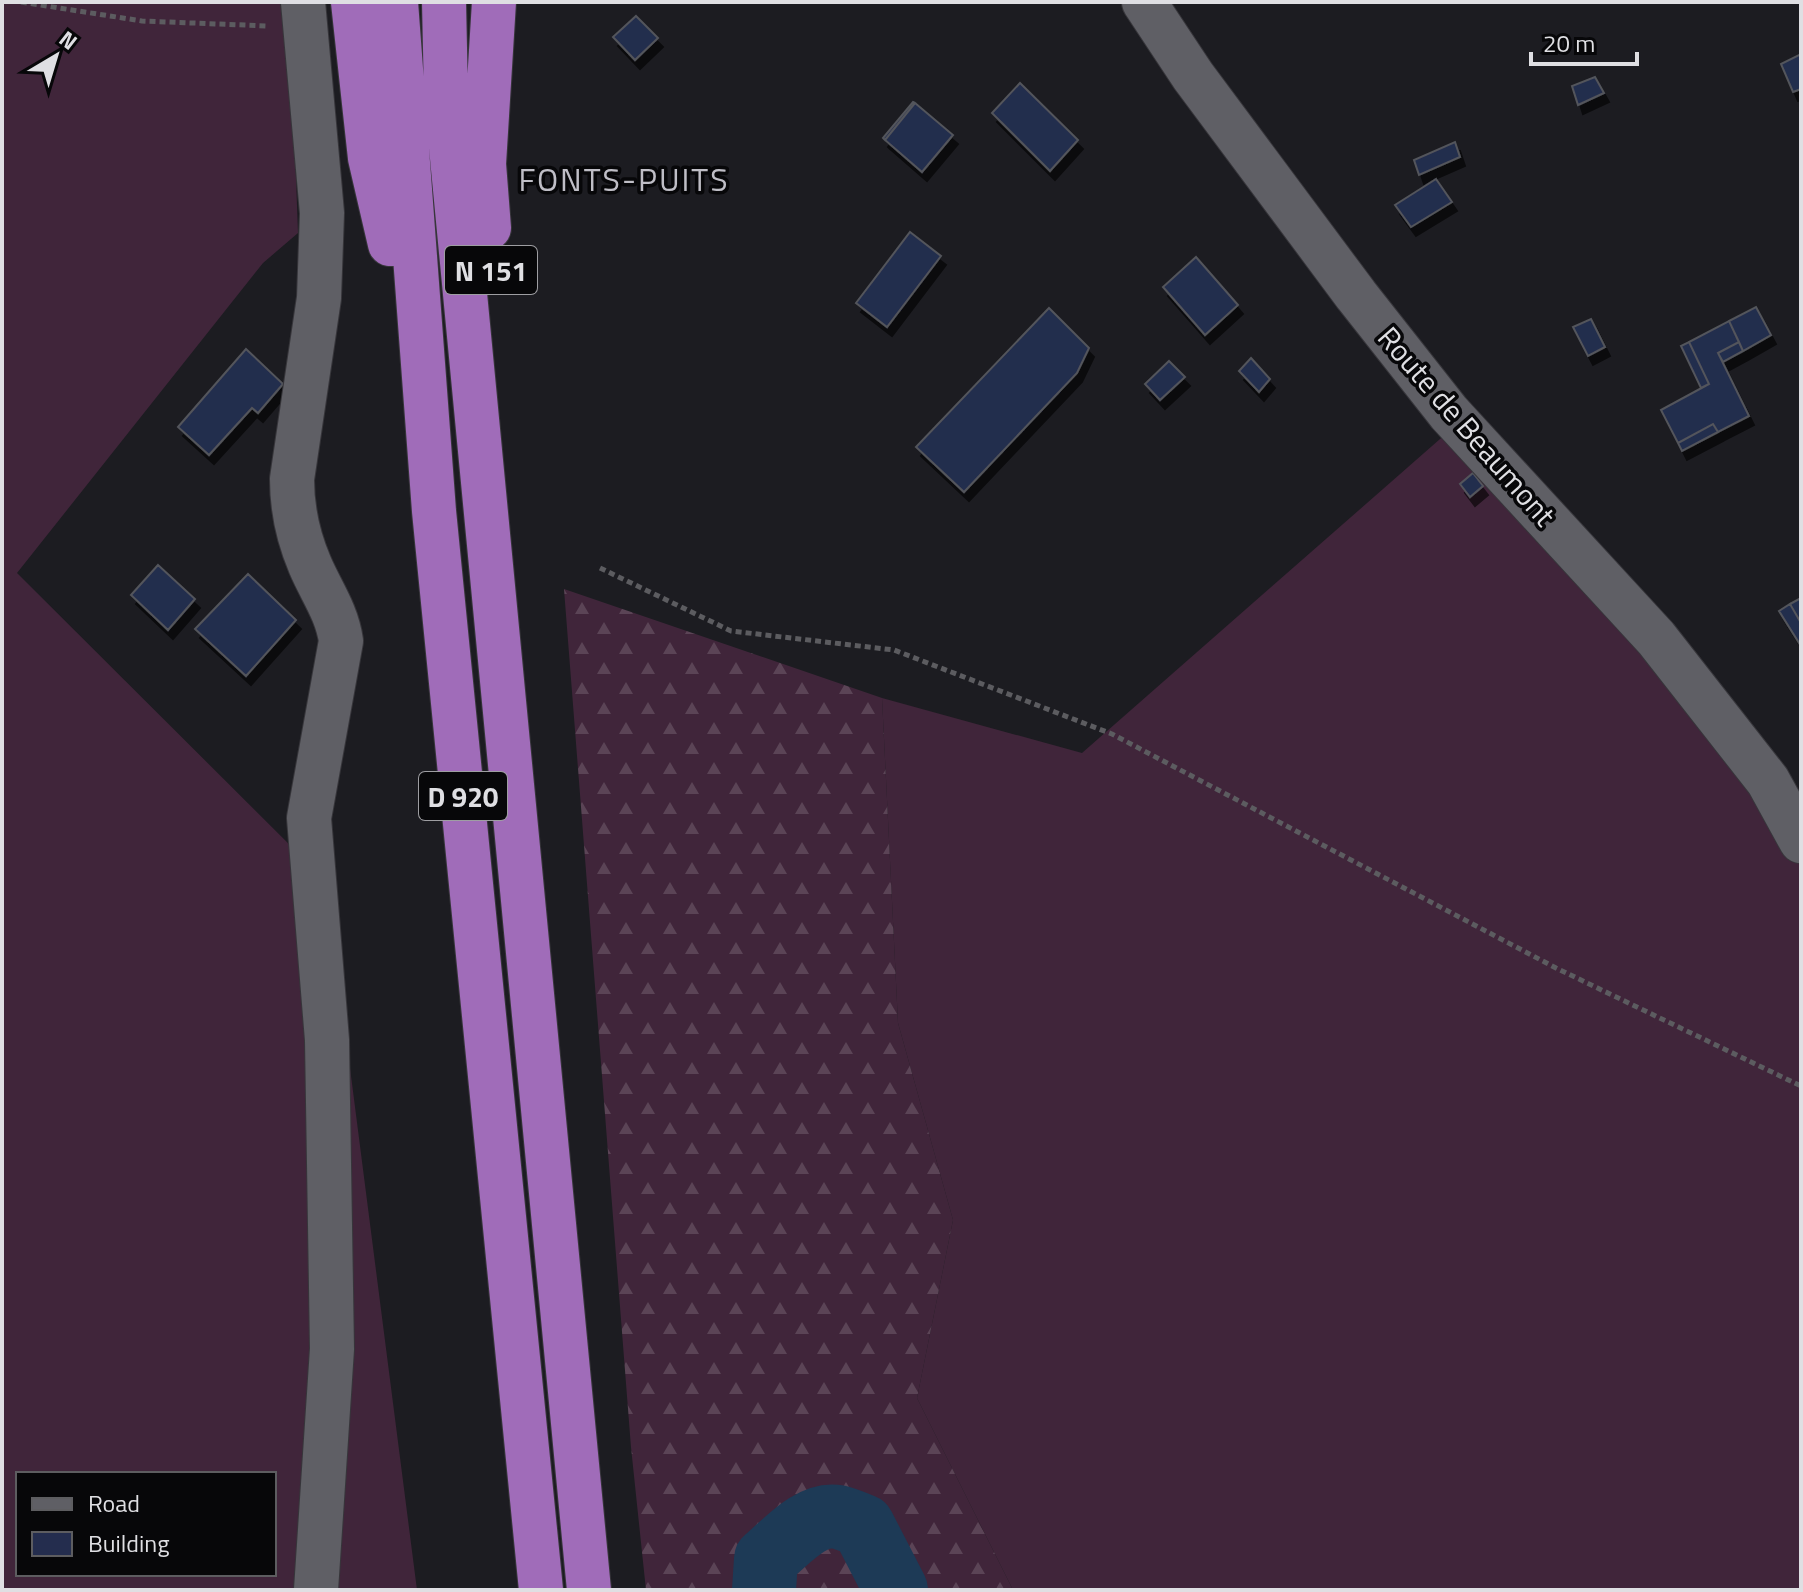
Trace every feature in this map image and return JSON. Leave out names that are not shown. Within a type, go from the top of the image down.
[{"type":"highway","name":"D 920","points":[[353,2],[370,158],[423,384]]},
{"type":"highway","name":"D 920","points":[[396,2],[423,384],[541,1590]]},
{"type":"highway","name":"D 920","points":[[444,2],[446,95],[589,1590]]},
{"type":"highway","name":"N 151","points":[[489,538],[501,416],[484,164],[494,2]]},
{"type":"street","name":"Route de Beaumont","points":[[1144,2],[1193,76],[1356,295],[1449,413],[1656,638],[1768,781],[1801,841]]},
{"type":"street","points":[[304,15],[322,213],[319,298],[292,479],[292,508],[310,565],[339,625],[341,641],[309,818],[327,1040],[332,1349],[316,1590]]},
{"type":"path","points":[[21,2],[142,21],[304,15]]},
{"type":"path","points":[[600,568],[731,631],[894,650],[1112,734],[1556,968],[1801,1086]]},
{"type":"green space","points":[[2,2],[280,2],[293,95],[298,233],[263,263],[17,573],[326,881],[417,1590],[2,1590]]},
{"type":"green space","points":[[1448,432],[1801,801],[1801,1590],[1013,1590],[917,1398],[953,1220],[898,1023],[882,698],[1082,753]]},
{"type":"green space","points":[[564,589],[882,698],[898,1023],[953,1220],[917,1398],[1013,1590],[646,1590],[631,1447]]},
{"type":"building","points":[[636,16],[658,38],[635,60],[613,37]]},
{"type":"building","points":[[1801,54],[1801,89],[1793,92],[1781,64]]},
{"type":"building","points":[[1595,77],[1604,93],[1578,105],[1572,86]]},
{"type":"building","points":[[1020,83],[1078,140],[1050,171],[992,113]]},
{"type":"building","points":[[915,103],[885,140],[883,138]]},
{"type":"building","points":[[915,103],[953,135],[922,172],[885,140]]},
{"type":"building","points":[[1455,142],[1460,157],[1419,175],[1414,160]]},
{"type":"building","points":[[1436,179],[1452,202],[1411,227],[1395,205]]},
{"type":"building","points":[[910,232],[941,256],[887,327],[856,303]]},
{"type":"building","points":[[1196,257],[1238,305],[1205,335],[1163,287]]},
{"type":"building","points":[[1756,307],[1771,335],[1743,351],[1729,321]]},
{"type":"building","points":[[1049,308],[1089,348],[1077,373],[964,492],[916,447]]},
{"type":"building","points":[[1591,319],[1605,347],[1588,356],[1573,327]]},
{"type":"building","points":[[1729,321],[1739,342],[1718,353],[1749,416],[1718,432],[1713,424],[1678,443],[1661,410],[1709,384],[1689,342]]},
{"type":"building","points":[[1689,342],[1709,384],[1701,388],[1681,346]]},
{"type":"building","points":[[1739,342],[1743,351],[1723,362],[1718,353]]},
{"type":"building","points":[[246,349],[283,384],[258,413],[252,408],[209,455],[178,427]]},
{"type":"building","points":[[1251,358],[1270,379],[1259,392],[1239,371]]},
{"type":"building","points":[[1169,361],[1185,377],[1160,400],[1145,384]]},
{"type":"building","points":[[1713,424],[1718,432],[1682,451],[1678,443]]},
{"type":"building","points":[[1473,473],[1483,486],[1470,497],[1460,484]]},
{"type":"building","points":[[158,565],[195,599],[168,630],[131,595]]},
{"type":"building","points":[[248,574],[296,620],[246,676],[195,629]]},
{"type":"building","points":[[1801,598],[1801,623],[1790,604]]},
{"type":"building","points":[[1790,604],[1801,623],[1801,646],[1779,611]]},
{"type":"waterway","points":[[764,1590],[766,1559],[799,1530],[828,1517],[863,1526],[896,1590]]},
{"type":"district","name":"FONTS-PUITS","points":[[624,179]]}]
